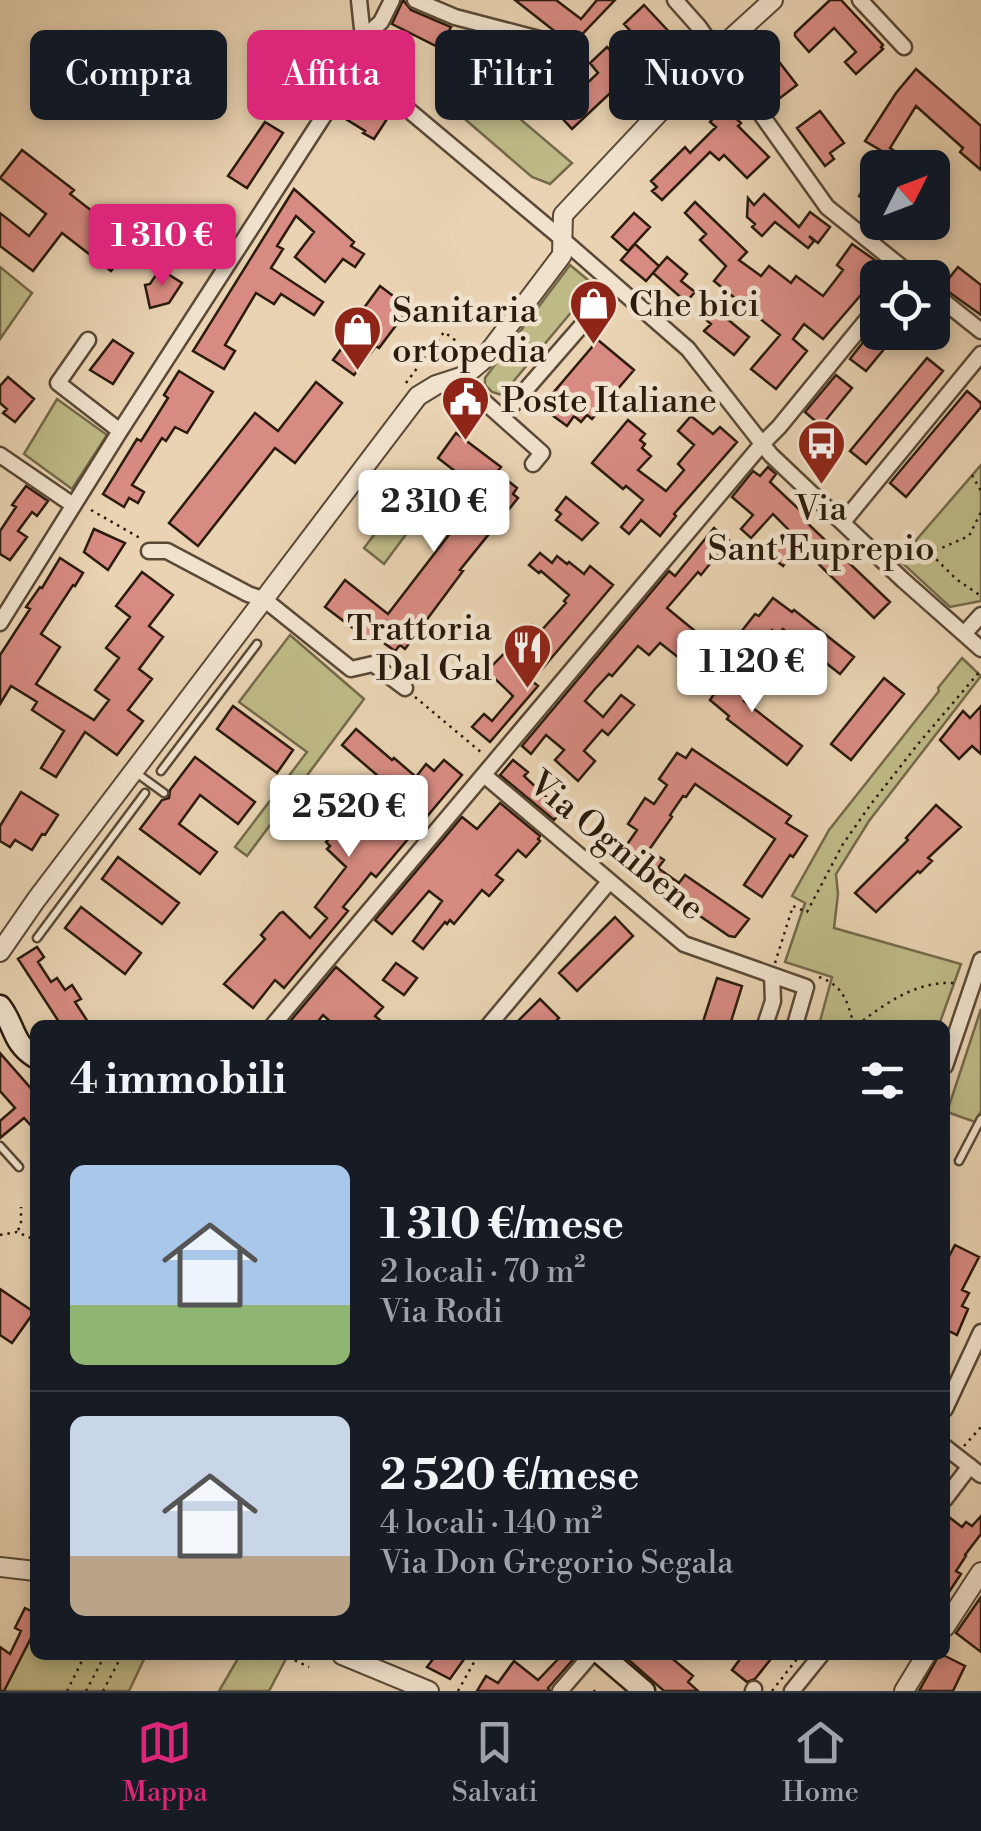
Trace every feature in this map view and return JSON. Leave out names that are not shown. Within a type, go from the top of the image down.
[{"type":"main road","points":[[0,1006],[20,1046],[30,1053]]},
{"type":"main road","points":[[608,1660],[644,1691]]},
{"type":"street","points":[[359,0],[362,30]]},
{"type":"street","points":[[372,30],[381,22],[392,0]]},
{"type":"street","points":[[414,0],[455,17],[504,30]]},
{"type":"street","points":[[455,17],[466,0]]},
{"type":"street","points":[[675,0],[701,30]]},
{"type":"street","points":[[740,30],[772,0]]},
{"type":"street","points":[[860,0],[904,47]]},
{"type":"street","points":[[415,115],[688,348],[762,444],[981,649]]},
{"type":"street","points":[[0,623],[321,120]]},
{"type":"street","points":[[0,952],[418,396],[436,384],[464,376],[482,360],[562,255],[563,215],[652,120]]},
{"type":"street","points":[[765,120],[827,207],[889,260]]},
{"type":"street","points":[[502,418],[616,286]]},
{"type":"street","points":[[950,306],[981,331]]},
{"type":"street","points":[[277,1020],[860,328]]},
{"type":"street","points":[[88,340],[58,383],[120,430]]},
{"type":"street","points":[[843,522],[981,354]]},
{"type":"street","points":[[464,376],[470,389],[542,453],[533,464]]},
{"type":"street","points":[[0,454],[73,505]]},
{"type":"street","points":[[149,552],[167,550],[265,600],[351,669],[374,664],[405,688]]},
{"type":"street","points":[[964,634],[981,614]]},
{"type":"street","name":"Via Ognibene","points":[[484,775],[684,944],[806,987],[796,1020]]},
{"type":"street","points":[[493,1020],[610,882]]},
{"type":"street","points":[[950,1051],[981,960]]},
{"type":"street","points":[[767,1020],[773,1000],[772,975]]},
{"type":"street","points":[[950,1399],[981,1332]]},
{"type":"street","points":[[950,1451],[976,1470],[950,1494]]},
{"type":"street","points":[[0,1566],[30,1570]]},
{"type":"street","points":[[950,1619],[981,1572]]},
{"type":"street","points":[[354,1660],[429,1691]]},
{"type":"street","points":[[560,1691],[587,1660]]},
{"type":"street","points":[[792,1691],[817,1660]]},
{"type":"street","points":[[904,1691],[923,1660]]},
{"type":"lane","points":[[162,771],[257,644]]},
{"type":"lane","points":[[228,650],[244,662]]},
{"type":"lane","points":[[163,734],[180,746]]},
{"type":"lane","points":[[134,772],[164,793]]},
{"type":"lane","points":[[38,938],[145,793]]},
{"type":"lane","points":[[109,804],[127,817]]},
{"type":"lane","points":[[36,900],[56,914]]},
{"type":"lane","points":[[959,1161],[981,1118]]},
{"type":"lane","points":[[0,1146],[20,1167]]},
{"type":"path","points":[[972,476],[981,491]]},
{"type":"path","points":[[73,505],[138,536],[149,552]]},
{"type":"path","points":[[907,560],[969,536],[981,512]]},
{"type":"path","points":[[930,553],[956,579],[981,596]]},
{"type":"path","points":[[772,975],[793,906],[807,912],[843,844],[871,804],[981,670]]},
{"type":"path","points":[[405,688],[487,757]]},
{"type":"path","points":[[814,976],[834,982],[854,1020]]},
{"type":"path","points":[[864,1020],[904,994],[936,982],[954,984]]},
{"type":"path","points":[[17,1232],[22,1225],[21,1207]]},
{"type":"path","points":[[0,1236],[17,1232],[30,1238]]},
{"type":"path","points":[[963,1447],[981,1426]]},
{"type":"path","points":[[67,1691],[83,1660]]},
{"type":"path","points":[[86,1691],[102,1660]]},
{"type":"path","points":[[103,1691],[119,1660]]},
{"type":"path","points":[[294,1660],[309,1666]]},
{"type":"path","points":[[458,1691],[475,1660]]},
{"type":"path","points":[[772,1691],[796,1660]]},
{"type":"shaded area","points":[[466,120],[521,120],[572,163],[550,184],[532,177]]},
{"type":"shaded area","points":[[570,265],[594,285],[502,395],[492,392],[485,385],[485,378]]},
{"type":"shaded area","points":[[0,267],[32,293],[0,339]]},
{"type":"shaded area","points":[[57,399],[107,435],[72,489],[24,454]]},
{"type":"shaded area","points":[[981,465],[981,601],[950,607],[899,560]]},
{"type":"shaded area","points":[[410,487],[430,502],[384,564],[364,548],[377,531],[386,534],[398,530],[403,517],[397,504]]},
{"type":"shaded area","points":[[290,635],[364,699],[247,856],[235,847],[307,752],[239,702]]},
{"type":"shaded area","points":[[962,658],[981,676],[869,821],[836,874],[834,928],[961,964],[941,1020],[820,1020],[832,977],[785,962],[805,903],[792,896],[829,830]]},
{"type":"shaded area","points":[[981,1009],[981,1111],[975,1122],[950,1113]]},
{"type":"shaded area","points":[[30,1618],[30,1660],[144,1660],[129,1691],[0,1691],[0,1677]]},
{"type":"shaded area","points":[[237,1660],[285,1660],[269,1691],[219,1691]]},
{"type":"building","points":[[403,0],[411,10],[451,27],[435,30],[435,46],[415,36],[415,30],[392,24]]},
{"type":"building","points":[[515,0],[556,0],[581,19],[597,0],[615,0],[586,30],[553,30]]},
{"type":"building","points":[[830,0],[841,0],[883,45],[856,74],[845,62],[856,52],[834,28],[809,52],[795,36]]},
{"type":"building","points":[[644,5],[667,30],[630,30],[624,24]]},
{"type":"building","points":[[607,47],[609,94],[589,113],[589,82],[598,73],[590,63]]},
{"type":"building","points":[[780,63],[797,85],[780,98]]},
{"type":"building","points":[[916,69],[981,126],[981,170],[960,152],[963,148],[916,106],[890,148],[893,150],[880,150],[865,141]]},
{"type":"building","points":[[820,111],[844,143],[830,153],[834,159],[825,166],[797,128]]},
{"type":"building","points":[[347,120],[386,120],[374,139]]},
{"type":"building","points":[[564,120],[582,120],[572,129]]},
{"type":"building","points":[[738,120],[741,123],[738,126],[769,157],[747,178],[724,155],[719,160],[710,152],[662,200],[652,191],[657,187],[651,181],[685,147],[690,153],[716,127],[710,122]]},
{"type":"building","points":[[265,122],[283,133],[247,188],[228,176]]},
{"type":"building","points":[[22,150],[133,243],[111,271],[62,233],[33,271],[0,246],[0,213],[29,236],[46,214],[0,178]]},
{"type":"building","points":[[294,189],[364,254],[355,267],[343,259],[325,282],[295,257],[314,232],[296,216],[277,246],[283,249],[271,268],[323,302],[314,315],[281,294],[274,304],[256,293],[225,345],[235,351],[224,369],[193,351]]},
{"type":"building","points":[[764,194],[799,227],[810,212],[830,227],[818,243],[809,236],[814,241],[808,248],[775,222],[762,236],[747,217],[748,198],[754,205]]},
{"type":"building","points":[[695,202],[747,252],[739,260],[761,276],[769,266],[791,283],[796,276],[823,296],[843,270],[837,265],[852,244],[875,260],[860,260],[860,296],[823,339],[804,324],[793,339],[807,351],[776,389],[751,369],[780,335],[714,281],[726,266],[700,240],[706,234],[685,213]]},
{"type":"building","points":[[634,213],[650,227],[628,251],[612,237]]},
{"type":"building","points":[[189,216],[217,235],[199,256],[174,240]]},
{"type":"building","points":[[635,244],[659,266],[646,281],[621,260]]},
{"type":"building","points":[[667,257],[687,274],[681,281],[695,292],[686,302],[653,273]]},
{"type":"building","points":[[958,267],[981,285],[981,315],[950,293],[950,277]]},
{"type":"building","points":[[160,269],[182,283],[169,303],[150,308],[145,285]]},
{"type":"building","points":[[380,286],[409,308],[354,375],[333,360],[355,330],[350,327]]},
{"type":"building","points":[[714,308],[749,337],[734,355],[704,331],[711,324],[704,318]]},
{"type":"building","points":[[113,340],[133,353],[113,384],[90,370]]},
{"type":"building","points":[[598,340],[634,370],[592,419],[587,415],[581,422],[574,416],[567,426],[541,407]]},
{"type":"building","points":[[860,346],[860,350],[883,350],[866,371],[850,359]]},
{"type":"building","points":[[927,358],[943,371],[866,464],[850,451]]},
{"type":"building","points":[[179,371],[213,392],[187,433],[175,427],[166,441],[162,438],[132,485],[144,492],[138,503],[129,498],[124,507],[103,494],[168,398],[164,395]]},
{"type":"building","points":[[836,375],[852,388],[821,426],[805,412]]},
{"type":"building","points":[[8,377],[34,399],[15,422],[3,413],[7,409],[0,403],[0,386]]},
{"type":"building","points":[[316,382],[342,403],[295,463],[275,448],[198,546],[169,523],[255,413],[278,431]]},
{"type":"building","points":[[967,391],[981,407],[906,497],[890,483]]},
{"type":"building","points":[[691,416],[713,434],[720,427],[737,442],[674,514],[660,536],[641,520],[629,534],[621,527],[643,500],[592,463],[628,420],[645,434],[640,440],[645,444],[642,448],[651,456],[638,470],[666,491],[684,470],[678,464],[694,445],[678,431]]},
{"type":"building","points":[[456,433],[501,467],[497,472],[517,488],[513,494],[518,498],[460,570],[463,571],[405,649],[400,645],[395,651],[374,636],[370,641],[325,607],[345,580],[388,614],[482,492],[438,458]]},
{"type":"building","points":[[768,467],[776,474],[770,482],[806,516],[803,519],[890,602],[874,618],[799,545],[783,566],[770,556],[790,531],[773,514],[751,538],[741,529],[753,515],[732,497],[753,471],[760,476]]},
{"type":"building","points":[[26,486],[48,501],[37,516],[32,512],[18,531],[27,537],[10,560],[0,554],[0,531]]},
{"type":"building","points":[[566,497],[598,523],[582,540],[556,520],[561,514],[556,510]]},
{"type":"building","points":[[714,528],[729,540],[667,608],[701,636],[683,661],[660,643],[649,655],[638,646],[595,689],[585,701],[603,717],[621,695],[634,705],[608,735],[602,730],[584,751],[595,761],[578,781],[555,760],[564,750],[546,735],[531,754],[522,746],[669,571],[675,576]]},
{"type":"building","points":[[94,529],[125,543],[108,570],[84,552]]},
{"type":"building","points":[[540,553],[552,563],[557,556],[584,574],[590,566],[613,585],[532,681],[538,686],[490,742],[472,727],[484,714],[492,721],[513,696],[487,671],[532,625],[540,632],[569,595],[529,565]]},
{"type":"building","points":[[60,558],[83,573],[41,634],[60,647],[36,684],[94,720],[109,700],[95,690],[119,658],[106,648],[130,617],[116,606],[142,572],[173,595],[149,626],[163,637],[139,669],[152,679],[128,710],[143,721],[117,755],[85,732],[56,777],[41,768],[64,731],[32,710],[37,702],[11,686],[0,704],[0,655],[30,609],[26,607]]},
{"type":"building","points":[[773,598],[854,657],[840,674],[783,629],[778,635],[772,630],[760,646],[741,632]]},
{"type":"building","points":[[737,661],[755,675],[742,691],[748,696],[744,701],[802,746],[787,765],[727,719],[729,716],[710,700]]},
{"type":"building","points":[[884,678],[904,694],[851,760],[831,744]]},
{"type":"building","points":[[233,706],[293,750],[277,773],[217,729]]},
{"type":"building","points":[[981,706],[981,754],[972,746],[959,759],[940,740],[963,711],[970,718]]},
{"type":"building","points":[[356,729],[416,777],[426,764],[434,771],[444,760],[462,775],[376,877],[371,873],[343,907],[348,911],[284,988],[275,980],[253,1008],[224,984],[265,939],[261,935],[280,913],[310,938],[327,918],[315,907],[346,867],[327,849],[330,846],[326,842],[354,818],[327,795],[336,784],[357,802],[378,776],[342,745]]},
{"type":"building","points":[[692,749],[791,816],[786,823],[807,836],[762,897],[744,885],[775,839],[695,784],[683,796],[649,850],[664,860],[658,868],[679,883],[685,875],[749,919],[735,937],[617,859],[637,830],[628,824],[645,798],[654,804],[667,785],[659,779],[677,753],[686,758]]},
{"type":"building","points":[[195,757],[255,802],[238,824],[200,795],[179,824],[217,852],[200,874],[140,829],[162,800],[169,798],[170,790]]},
{"type":"building","points":[[513,760],[554,804],[551,807],[559,814],[554,820],[500,775]]},
{"type":"building","points":[[21,792],[58,815],[32,850],[15,840],[10,847],[0,841],[0,826]]},
{"type":"building","points":[[500,803],[540,836],[540,841],[526,857],[518,850],[496,875],[503,880],[489,896],[482,890],[454,924],[450,920],[445,922],[423,949],[413,941],[442,901],[429,891],[392,934],[375,920],[462,817],[477,829]]},
{"type":"building","points":[[936,805],[961,827],[928,858],[932,861],[920,873],[876,912],[855,893],[908,840]]},
{"type":"building","points":[[118,857],[179,903],[162,924],[102,879]]},
{"type":"building","points":[[81,907],[141,953],[125,974],[65,928]]},
{"type":"building","points":[[615,917],[633,936],[577,991],[559,973]]},
{"type":"building","points":[[37,947],[44,957],[38,962],[51,982],[57,978],[65,990],[72,985],[81,999],[75,1002],[87,1020],[58,1020],[18,959]]},
{"type":"building","points":[[396,963],[417,978],[404,995],[383,980]]},
{"type":"building","points":[[336,967],[383,1007],[375,1016],[380,1020],[328,1020],[323,1015],[319,1020],[291,1020]]},
{"type":"building","points":[[717,978],[742,986],[732,1020],[704,1020]]},
{"type":"building","points":[[540,999],[559,1018],[557,1020],[519,1020]]},
{"type":"building","points":[[0,1053],[30,1087],[30,1125],[24,1118],[0,1138],[0,1121],[15,1108],[0,1091]]},
{"type":"building","points":[[955,1245],[979,1257],[962,1290],[969,1293],[962,1306],[968,1309],[957,1335],[950,1332],[950,1254]]},
{"type":"building","points":[[0,1289],[30,1309],[30,1318],[12,1343],[0,1335]]},
{"type":"building","points":[[981,1516],[981,1534],[956,1571],[961,1574],[950,1590],[950,1518],[962,1527],[966,1522],[972,1526]]},
{"type":"building","points":[[981,1597],[981,1652],[956,1633]]},
{"type":"building","points":[[25,1608],[30,1610],[30,1640],[4,1691],[0,1691],[0,1647],[10,1654],[21,1631],[15,1628]]},
{"type":"building","points":[[950,1658],[965,1666],[953,1691],[919,1691],[936,1660]]},
{"type":"building","points":[[432,1660],[463,1660],[450,1679],[427,1667]]},
{"type":"building","points":[[557,1660],[573,1660],[548,1688],[550,1691],[477,1691],[486,1676],[498,1683],[514,1661],[538,1680]]},
{"type":"building","points":[[629,1660],[674,1660],[693,1676],[688,1682],[698,1691],[664,1691]]},
{"type":"building","points":[[739,1660],[770,1660],[755,1679],[747,1682],[732,1670]]},
{"type":"place","name":"Che bici","points":[[594,346]]},
{"type":"place","name":"Sanitaria ortopedia","points":[[357,372]]},
{"type":"place","name":"Poste Italiane","points":[[466,442]]},
{"type":"place","name":"Via Sant'Euprepio","points":[[821,486]]},
{"type":"place","name":"Trattoria Dal Gal","points":[[527,690]]}]
